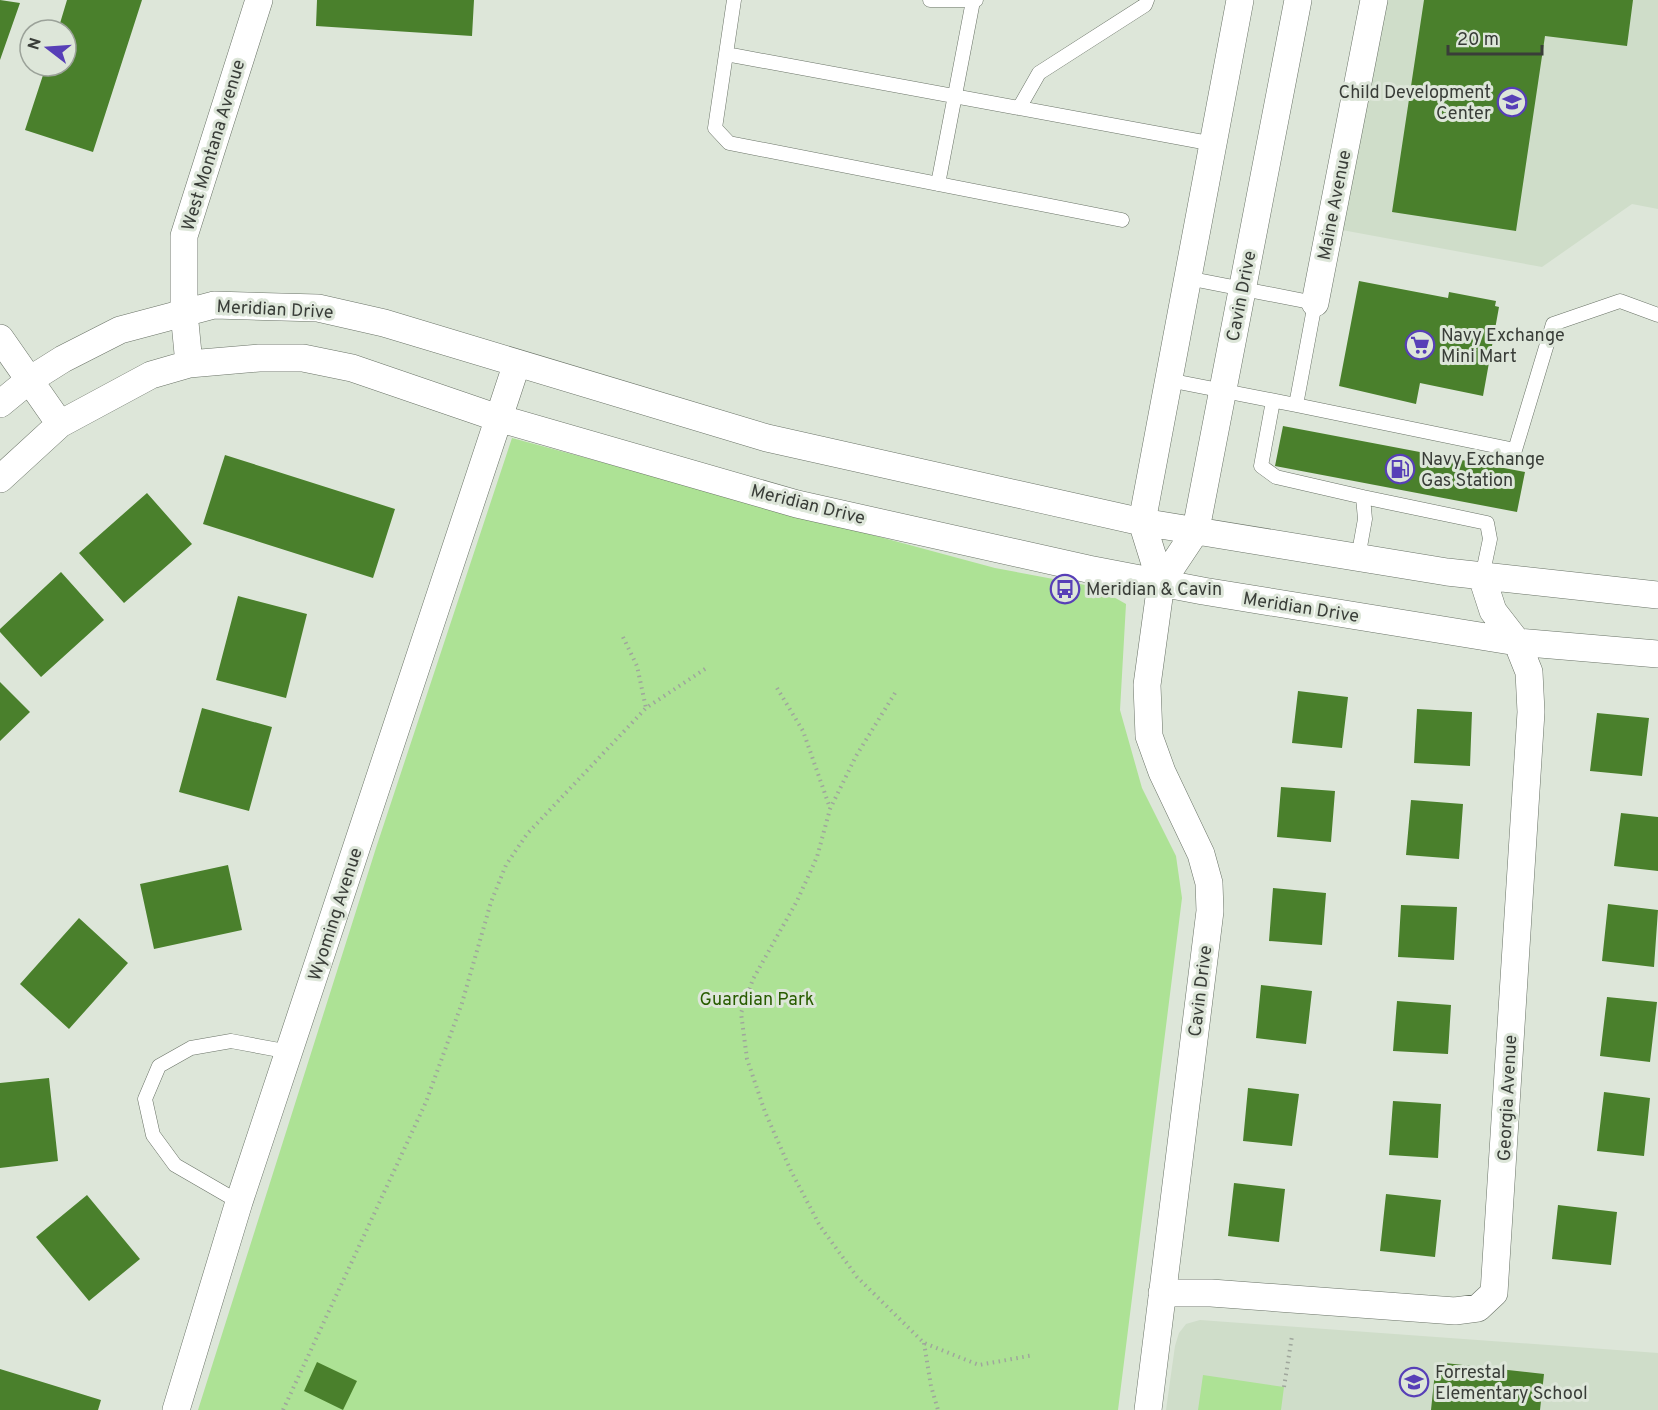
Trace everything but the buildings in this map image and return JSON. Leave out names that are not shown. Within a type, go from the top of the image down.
[{"type":"street","name":"West Montana Avenue","points":[[189,364],[184,312],[184,236],[259,0]]},
{"type":"street","name":"Cavin Drive","points":[[1148,1410],[1210,912],[1209,883],[1200,854],[1162,772],[1149,736],[1147,685],[1161,583],[1143,522],[1240,0]]},
{"type":"street","name":"Cavin Drive","points":[[1161,583],[1195,532],[1298,0]]},
{"type":"street","name":"Maine Avenue","points":[[1315,303],[1374,0]]},
{"type":"street","name":"Meridian Drive","points":[[0,404],[28,381],[63,359],[120,330],[214,305],[318,308],[384,323],[767,438],[1143,522],[1482,577],[1658,595]]},
{"type":"street","points":[[0,338],[60,424]]},
{"type":"street","name":"Meridian Drive","points":[[0,479],[60,424],[151,375],[189,364],[259,358],[303,358],[352,368],[498,418],[797,504],[1088,569],[1517,642],[1658,654]]},
{"type":"street","name":"Wyoming Avenue","points":[[176,1410],[239,1202],[517,363]]},
{"type":"street","name":"Georgia Avenue","points":[[1162,1293],[1211,1293],[1455,1311],[1478,1308],[1494,1293],[1531,712],[1528,672],[1517,642],[1494,611],[1482,577]]},
{"type":"lane","points":[[734,0],[715,128],[729,143],[1122,220]]},
{"type":"lane","points":[[930,0],[974,1],[939,184]]},
{"type":"lane","points":[[1019,108],[1039,73],[1145,5],[1147,0]]},
{"type":"lane","points":[[726,54],[1214,144]]},
{"type":"lane","points":[[1187,279],[1315,303],[1296,405]]},
{"type":"lane","points":[[1168,380],[1515,450],[1553,324],[1620,301],[1658,315]]},
{"type":"lane","points":[[1273,401],[1261,466],[1276,477],[1487,523],[1490,538],[1482,577]]},
{"type":"lane","points":[[1359,558],[1365,519],[1363,497]]},
{"type":"lane","points":[[239,1202],[175,1165],[153,1135],[145,1099],[159,1066],[190,1048],[231,1041],[290,1052]]},
{"type":"path","points":[[623,638],[637,666],[646,708]]},
{"type":"path","points":[[283,1410],[426,1101],[462,1003],[491,902],[506,865],[527,834],[646,708],[708,667]]},
{"type":"path","points":[[777,688],[803,731],[830,808]]},
{"type":"path","points":[[895,693],[856,756],[830,808],[817,857],[797,901],[753,980],[741,1013],[747,1059],[765,1112],[820,1227],[857,1277],[924,1343],[979,1365],[1034,1355]]},
{"type":"path","points":[[1284,1387],[1292,1336]]},
{"type":"path","points":[[924,1343],[931,1386],[938,1410]]},
{"type":"shaded area","name":"Child Development Center","points":[[1385,0],[1658,0],[1658,209],[1632,204],[1542,267],[1342,230]]},
{"type":"shaded area","name":"Forrestal Elementary School","points":[[1200,1320],[1658,1353],[1658,1410],[1166,1410],[1179,1333],[1186,1324]]},
{"type":"green space","name":"Guardian Park","points":[[512,438],[995,568],[1096,587],[1126,604],[1120,710],[1142,788],[1176,856],[1182,898],[1118,1410],[198,1410],[376,848]]},
{"type":"green space","points":[[1203,1375],[1284,1387],[1281,1410],[1198,1410]]},
{"type":"place","name":"Child Development Center","points":[[1512,102]]},
{"type":"place","name":"Navy Exchange Mini Mart","points":[[1420,345]]},
{"type":"place","name":"Navy Exchange Gas Station","points":[[1400,469]]},
{"type":"place","name":"Meridian & Cavin","points":[[1065,589]]},
{"type":"place","name":"Forrestal Elementary School","points":[[1414,1382]]}]
